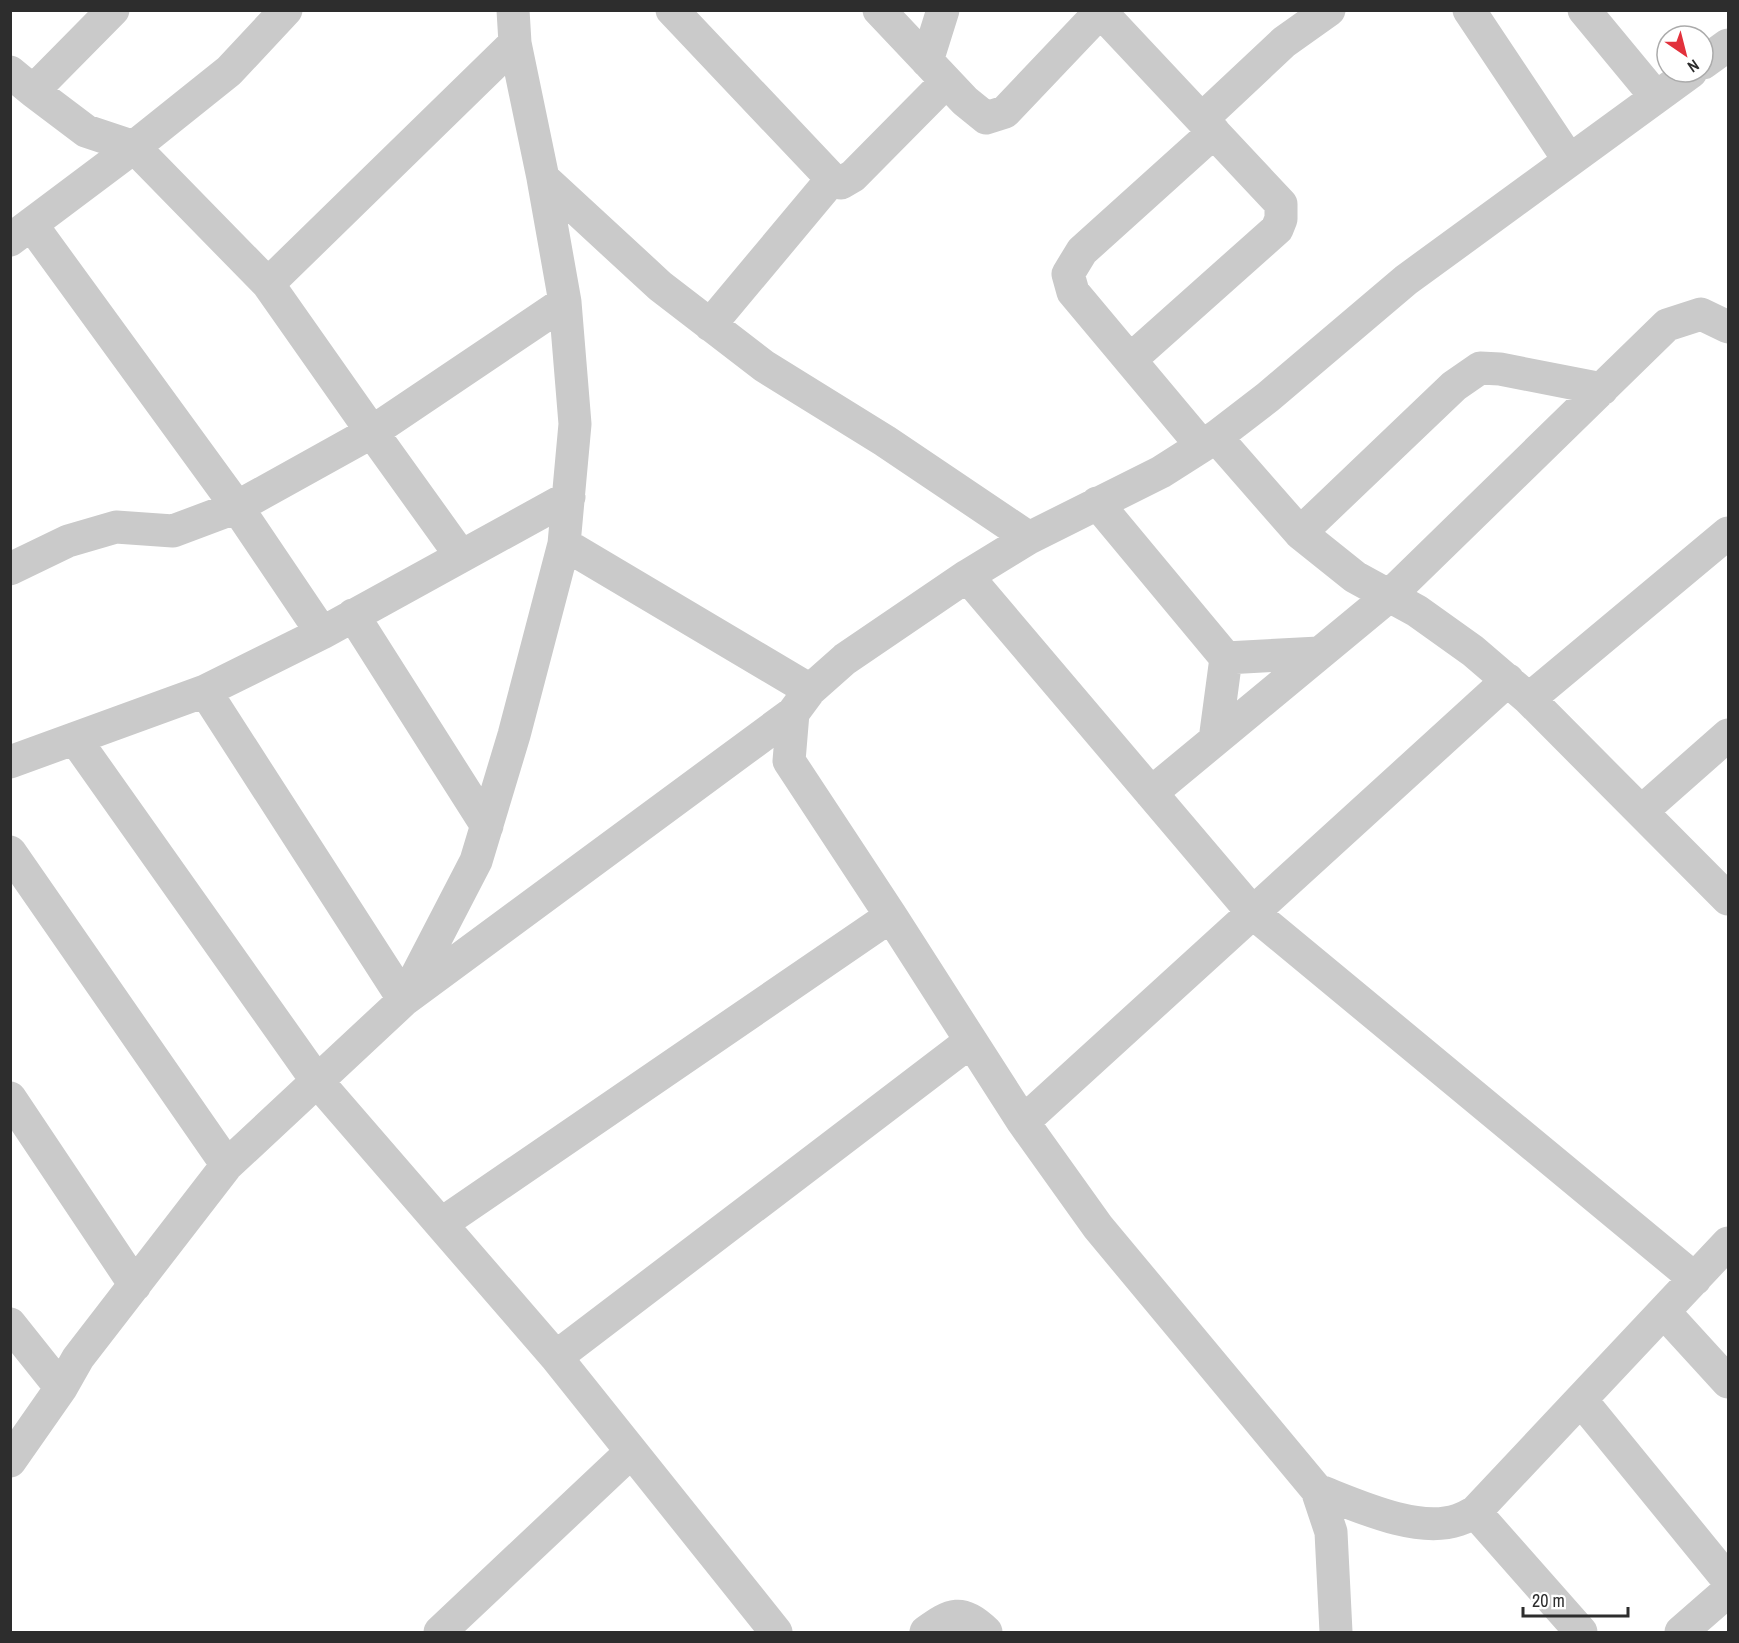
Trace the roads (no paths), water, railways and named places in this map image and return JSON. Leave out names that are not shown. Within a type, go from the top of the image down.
[{"type":"street","points":[[113,10],[22,82],[86,131],[134,147],[268,284],[461,556]]},
{"type":"street","points":[[286,10],[229,71],[134,147],[21,232],[237,507],[322,633]]},
{"type":"street","points":[[404,1000],[476,861],[514,735],[564,544],[575,424],[565,302],[543,178],[515,43],[513,10]]},
{"type":"street","points":[[672,10],[832,179],[841,183],[853,176],[937,71],[942,10]]},
{"type":"street","points":[[879,10],[986,118],[1005,112],[1101,11],[1281,204],[1281,219],[1277,229],[1130,360]]},
{"type":"street","points":[[1329,10],[1284,42],[1208,126],[1082,251],[1068,274],[1073,292],[1130,360],[1300,533],[1355,577],[1417,611],[1473,651],[1518,689],[1728,899]]},
{"type":"street","points":[[1469,10],[1569,160]]},
{"type":"street","points":[[1584,10],[1656,97]]},
{"type":"street","points":[[268,284],[515,43]]},
{"type":"street","points":[[1715,54],[1728,45]]},
{"type":"street","points":[[10,1461],[61,1388],[78,1358],[227,1165],[404,1000],[802,701],[844,659],[967,576],[1029,538],[1161,472],[1209,442],[1268,397],[1406,280],[1674,84]]},
{"type":"street","points":[[543,178],[660,286],[764,366],[885,441],[1029,538]]},
{"type":"street","points":[[710,325],[832,179]]},
{"type":"street","points":[[10,569],[68,541],[116,527],[173,531],[237,507],[372,432],[565,302]]},
{"type":"street","points":[[1151,793],[1389,596],[1667,325],[1701,314],[1728,327]]},
{"type":"street","points":[[1300,533],[1454,386],[1480,368],[1500,369],[1602,389]]},
{"type":"street","points":[[10,762],[205,691],[322,633],[569,497]]},
{"type":"street","points":[[1097,503],[1226,658],[1215,740]]},
{"type":"street","points":[[1023,1122],[1253,913],[1518,689],[1728,533]]},
{"type":"street","points":[[564,544],[802,701]]},
{"type":"street","points":[[967,576],[1253,913],[1695,1279]]},
{"type":"street","points":[[354,615],[487,826]]},
{"type":"street","points":[[1226,658],[1319,653]]},
{"type":"street","points":[[205,691],[404,1000]]},
{"type":"street","points":[[802,701],[789,761],[1023,1122],[1098,1227],[1317,1490],[1331,1532],[1336,1632]]},
{"type":"street","points":[[1641,811],[1728,735]]},
{"type":"street","points":[[75,739],[317,1081],[556,1357],[776,1632]]},
{"type":"street","points":[[10,852],[227,1165]]},
{"type":"street","points":[[441,1224],[891,916]]},
{"type":"street","points":[[556,1357],[971,1041]]},
{"type":"street","points":[[10,1098],[135,1285]]},
{"type":"street","points":[[1317,1490],[1383,1515],[1429,1524],[1456,1520],[1475,1512],[1728,1243]]},
{"type":"street","points":[[1664,1312],[1728,1382]]},
{"type":"street","points":[[10,1324],[61,1388]]},
{"type":"street","points":[[1581,1400],[1728,1580]]},
{"type":"street","points":[[440,1632],[632,1452]]},
{"type":"street","points":[[1475,1512],[1581,1632]]},
{"type":"street","points":[[1681,1632],[1728,1591]]},
{"type":"street","points":[[926,1632],[942,1621],[960,1615],[974,1620],[986,1632]]}]
